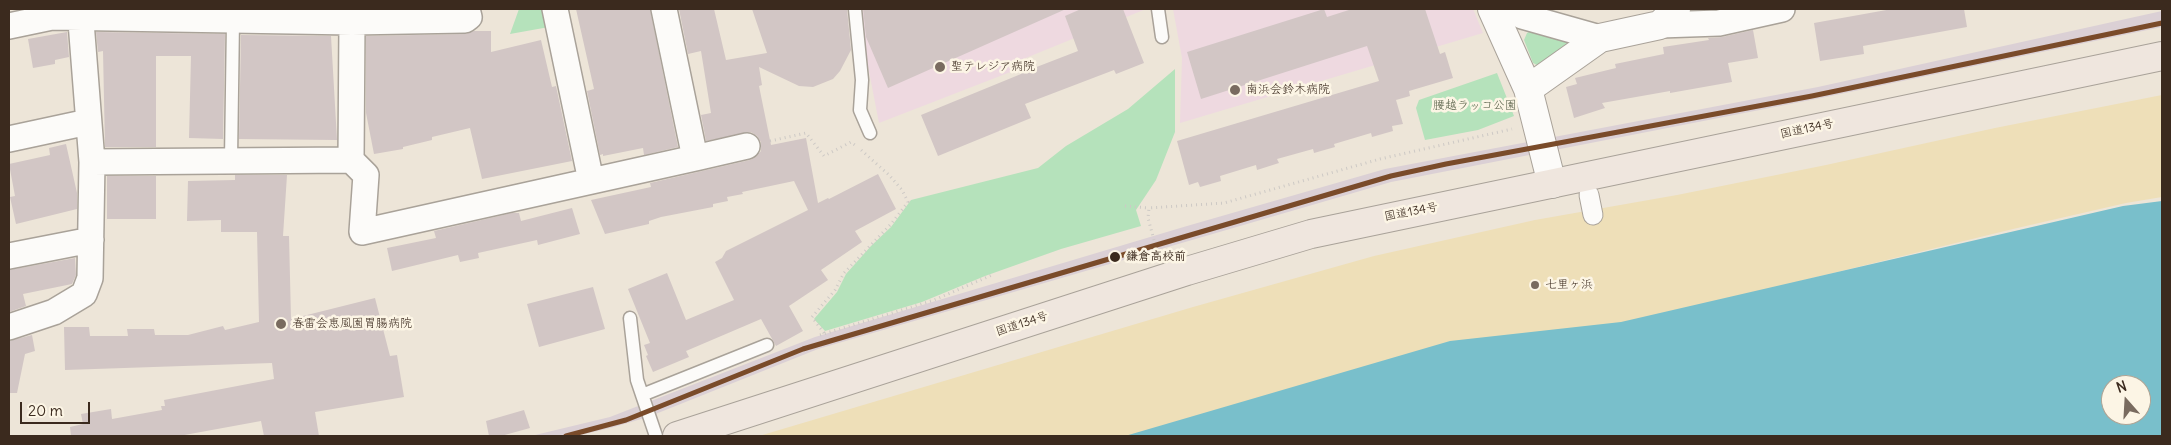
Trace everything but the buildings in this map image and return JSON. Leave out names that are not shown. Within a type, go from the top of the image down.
[{"type":"highway","name":"国道134号","points":[[677,436],[868,372],[1187,271],[1311,234],[1388,216],[1552,184],[2162,56]]},
{"type":"street","points":[[9,26],[80,13],[234,21],[352,22],[465,20],[469,17],[467,9]]},
{"type":"street","points":[[555,9],[591,181]]},
{"type":"street","points":[[664,9],[695,158]]},
{"type":"street","points":[[1492,9],[1528,89],[1552,184]]},
{"type":"street","points":[[1510,9],[1522,16],[1600,38]]},
{"type":"street","points":[[1528,89],[1600,38],[1668,17],[1719,23],[1782,9]]},
{"type":"street","points":[[9,327],[54,312],[84,294],[90,278],[92,162],[80,13]]},
{"type":"street","points":[[351,160],[352,22]]},
{"type":"street","points":[[9,139],[88,122]]},
{"type":"street","points":[[92,162],[231,159],[351,160],[366,174],[362,232],[747,146]]},
{"type":"street","points":[[1589,195],[1593,216]]},
{"type":"street","points":[[9,256],[91,240]]},
{"type":"lane","points":[[855,9],[862,80],[860,110],[870,133]]},
{"type":"lane","points":[[1158,9],[1162,37]]},
{"type":"lane","points":[[231,159],[234,21]]},
{"type":"lane","points":[[630,318],[637,380],[656,436]]},
{"type":"lane","points":[[642,396],[767,345]]},
{"type":"path","points":[[1125,206],[1148,208],[1224,203],[1380,159],[1537,124]]},
{"type":"path","points":[[747,146],[806,133],[824,156],[851,142],[889,175],[902,190],[908,202],[891,224],[844,273],[835,290],[812,317],[822,334],[934,300],[992,275]]},
{"type":"path","points":[[1148,208],[1148,218],[1154,240]]},
{"type":"shaded area","name":"聖テレジア病院","points":[[862,9],[1146,9],[1011,64],[1013,71],[879,123],[866,56]]},
{"type":"shaded area","name":"南浜会鈴木病院","points":[[1173,9],[1473,9],[1483,33],[1180,123],[1182,58]]},
{"type":"shaded area","points":[[2162,11],[2162,27],[1821,98],[1391,182],[818,349],[648,417],[577,436],[531,436],[610,417],[815,337],[1385,169],[1818,87]]},
{"type":"green space","points":[[519,9],[545,9],[549,27],[510,34]]},
{"type":"green space","points":[[1531,31],[1570,42],[1540,65],[1537,65],[1533,63],[1524,40],[1527,33]]},
{"type":"green space","points":[[1175,69],[1175,132],[1156,180],[1136,210],[1141,226],[1061,249],[985,276],[922,302],[825,331],[814,319],[837,292],[846,274],[891,227],[911,200],[1038,168],[1066,146],[1128,109]]},
{"type":"green space","name":"腰越ラッコ公園","points":[[1497,73],[1514,116],[1478,130],[1425,140],[1416,108],[1419,100]]},
{"type":"sand","name":"七里ヶ浜","points":[[2162,95],[2162,197],[2126,203],[2013,229],[1168,436],[759,436],[1193,307],[1374,256],[1535,220],[1677,195]]},
{"type":"water","points":[[2162,201],[2162,436],[1125,436],[1450,341],[1621,322],[2123,206]]},
{"type":"transit line","points":[[566,436],[626,420],[803,349],[1391,176],[1446,164],[1812,96],[2162,23]]},
{"type":"place","name":"聖テレジア病院","points":[[940,67]]},
{"type":"place","name":"南浜会鈴木病院","points":[[1235,90]]},
{"type":"place","name":"鎌倉高校前","points":[[1115,257]]},
{"type":"place","name":"七里ヶ浜","points":[[1535,285]]},
{"type":"place","name":"春雷会恵風園胃腸病院","points":[[281,324]]}]
